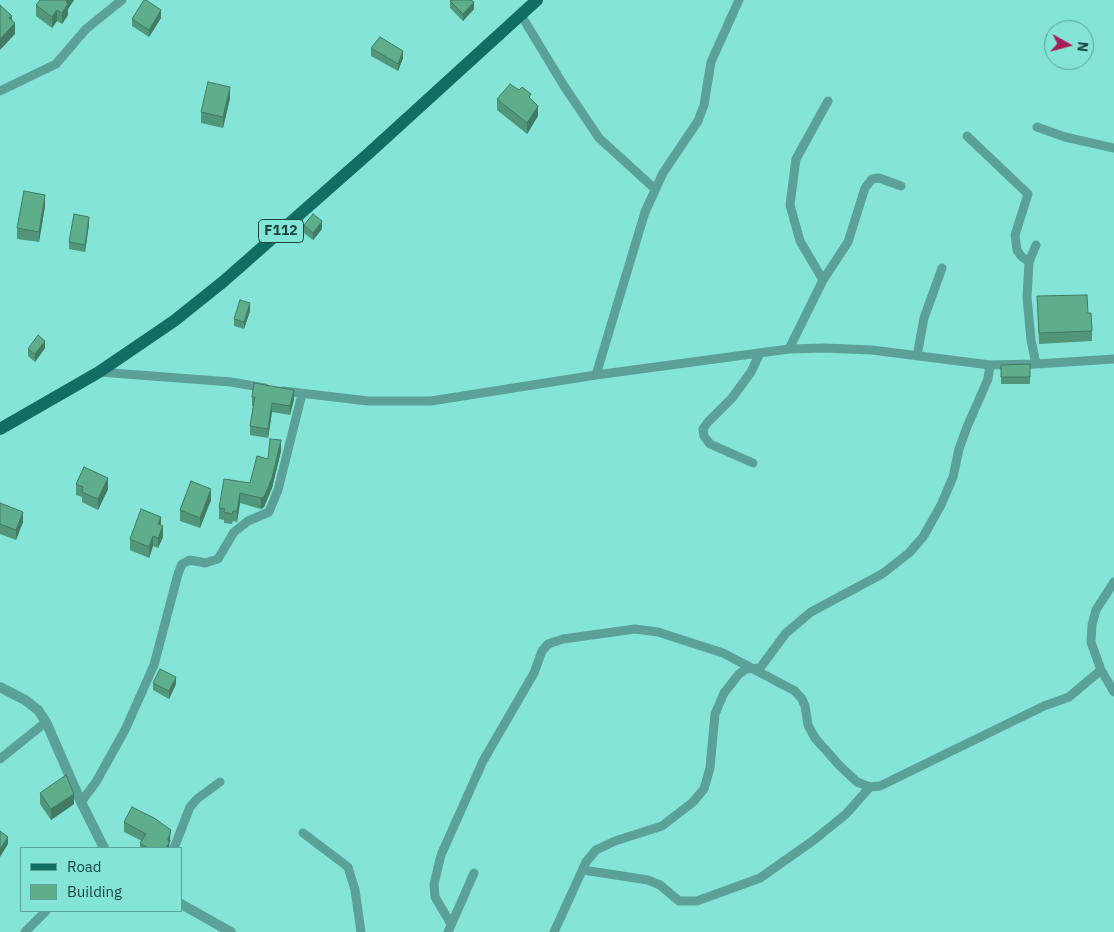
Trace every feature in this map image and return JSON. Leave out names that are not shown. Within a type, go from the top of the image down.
[{"type":"main road","name":"F112","points":[[0,429],[99,372],[174,321],[224,281],[368,154],[537,0]]},
{"type":"street","points":[[0,91],[56,64],[86,29],[122,0]]},
{"type":"street","points":[[596,375],[645,212],[663,173],[698,122],[704,105],[711,62],[739,0]]},
{"type":"street","points":[[521,15],[564,86],[599,138],[655,189]]},
{"type":"street","points":[[823,280],[800,241],[790,205],[796,159],[828,101]]},
{"type":"street","points":[[1037,127],[1065,137],[1114,148]]},
{"type":"street","points":[[967,136],[1028,194],[1015,234],[1017,250],[1021,256],[1030,262]]},
{"type":"street","points":[[789,349],[823,280],[848,242],[859,202],[865,188],[872,179],[878,178],[901,186]]},
{"type":"street","points":[[1036,245],[1030,262],[1027,297],[1031,340],[1036,364]]},
{"type":"street","points":[[917,356],[924,318],[942,268]]},
{"type":"street","points":[[99,372],[232,382],[302,394],[368,401],[431,401],[596,375],[789,349],[872,350],[990,365],[1114,359]]},
{"type":"street","points":[[753,463],[710,444],[704,436],[703,429],[732,398],[751,372],[760,353]]},
{"type":"street","points":[[554,932],[583,870],[596,850],[615,841],[662,826],[693,802],[704,789],[710,768],[715,714],[718,704],[739,674],[746,669],[760,668],[786,633],[811,612],[882,574],[909,553],[923,538],[942,505],[965,434],[988,379],[990,365]]},
{"type":"street","points":[[81,802],[96,782],[125,730],[154,665],[182,564],[190,560],[205,563],[218,560],[234,532],[248,521],[269,512],[278,490],[302,394]]},
{"type":"street","points":[[1114,582],[1096,610],[1092,625],[1091,642],[1101,670],[1114,692]]},
{"type":"street","points":[[450,928],[435,898],[434,884],[442,855],[483,761],[534,673],[542,651],[548,644],[563,639],[635,629],[658,632],[723,653],[795,691],[805,706],[808,724],[815,738],[857,782],[870,787],[880,786],[1044,706],[1069,697],[1101,670]]},
{"type":"street","points":[[0,687],[25,700],[38,710],[46,722],[81,802],[104,847]]},
{"type":"street","points":[[0,759],[46,722]]},
{"type":"street","points":[[174,847],[190,807],[197,799],[220,782]]},
{"type":"street","points":[[583,870],[648,880],[660,885],[678,901],[697,901],[760,878],[814,840],[846,814],[870,787]]},
{"type":"street","points":[[303,833],[348,867],[355,890],[361,932]]},
{"type":"street","points":[[450,928],[474,873]]},
{"type":"street","points":[[182,905],[231,932]]},
{"type":"street","points":[[25,932],[45,912]]},
{"type":"building","points":[[40,0],[67,0],[68,4],[62,13],[57,10],[52,17],[36,5]]},
{"type":"building","points":[[144,0],[161,10],[149,30],[132,19]]},
{"type":"building","points":[[451,0],[471,0],[474,2],[463,14]]},
{"type":"building","points":[[0,5],[12,16],[9,18],[15,23],[0,39]]},
{"type":"building","points":[[380,37],[403,51],[398,64],[371,48]]},
{"type":"building","points":[[208,82],[230,87],[223,117],[201,112]]},
{"type":"building","points":[[510,84],[519,90],[522,87],[531,94],[529,97],[538,106],[527,123],[497,99]]},
{"type":"building","points":[[24,191],[45,195],[39,232],[17,228]]},
{"type":"building","points":[[74,214],[89,217],[85,245],[69,242]]},
{"type":"building","points":[[313,214],[322,221],[313,233],[304,225]]},
{"type":"building","points":[[1087,295],[1092,331],[1039,333],[1037,296]]},
{"type":"building","points":[[240,300],[250,303],[244,322],[234,319]]},
{"type":"building","points":[[38,335],[45,341],[35,354],[28,349]]},
{"type":"building","points":[[1030,364],[1030,377],[1001,377],[1001,365]]},
{"type":"building","points":[[254,383],[294,390],[290,406],[272,403],[268,429],[250,426],[255,397],[252,397]]},
{"type":"building","points":[[270,439],[281,440],[272,478],[264,497],[240,493],[237,511],[233,511],[232,514],[224,512],[225,509],[219,508],[224,479],[250,483],[257,456],[268,459]]},
{"type":"building","points":[[84,467],[108,478],[98,499],[82,492],[83,487],[76,484]]},
{"type":"building","points":[[191,481],[211,489],[200,518],[180,510]]},
{"type":"building","points":[[0,503],[23,512],[16,530],[0,524]]},
{"type":"building","points":[[141,509],[161,517],[158,524],[163,526],[158,538],[153,536],[149,547],[130,539]]},
{"type":"building","points":[[160,669],[176,677],[169,691],[153,683]]},
{"type":"building","points":[[66,775],[74,794],[51,809],[40,793]]},
{"type":"building","points":[[132,807],[154,818],[171,830],[168,839],[169,843],[167,847],[146,847],[140,843],[146,834],[124,822]]},
{"type":"building","points":[[0,831],[8,837],[0,849]]}]
